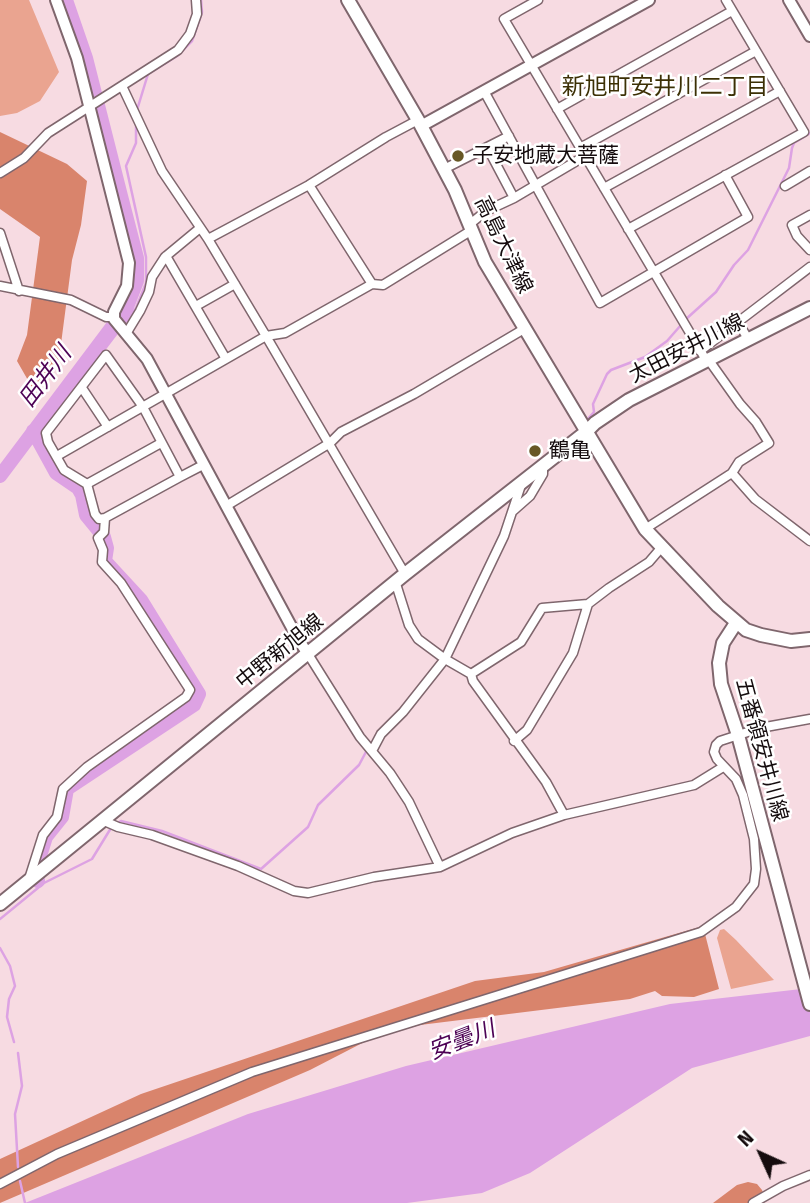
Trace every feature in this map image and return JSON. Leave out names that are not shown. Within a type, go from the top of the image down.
[{"type":"main road","name":"高島大津線","points":[[348,0],[444,169],[485,262],[586,432]]},
{"type":"main road","name":"太田安井川線","points":[[586,432],[629,400],[704,357],[748,339],[810,308]]},
{"type":"main road","name":"中野新旭線","points":[[0,904],[400,579],[586,432]]},
{"type":"main road","points":[[586,432],[645,529],[736,623],[746,630],[778,639],[810,639]]},
{"type":"main road","name":"五番領安井川線","points":[[736,623],[723,643],[719,663],[721,684],[738,735],[810,1004]]},
{"type":"street","points":[[56,0],[94,102],[129,262],[127,286],[113,317]]},
{"type":"street","points":[[0,173],[24,158],[48,133],[178,50],[186,41],[197,13],[196,0]]},
{"type":"street","points":[[538,0],[504,19],[682,322],[704,357],[756,422],[769,443],[739,462],[732,473],[645,529]]},
{"type":"street","points":[[208,239],[309,185],[386,136],[484,91],[649,0]]},
{"type":"street","points":[[628,229],[807,130],[780,91],[726,0]]},
{"type":"street","points":[[789,0],[810,36]]},
{"type":"street","points":[[557,109],[732,10]]},
{"type":"street","points":[[57,456],[266,336],[285,333],[372,284],[383,285],[471,227],[486,211],[536,185],[583,152],[756,51]]},
{"type":"street","points":[[122,86],[162,171],[208,239],[330,443],[400,579],[409,625],[418,639],[471,674]]},
{"type":"street","points":[[484,91],[600,303],[748,217],[725,175]]},
{"type":"street","points":[[604,188],[780,91]]},
{"type":"street","points":[[444,169],[509,136]]},
{"type":"street","points":[[487,147],[514,198]]},
{"type":"street","points":[[785,186],[810,171]]},
{"type":"street","points":[[309,185],[372,284]]},
{"type":"street","points":[[810,215],[792,225],[797,236],[810,250]]},
{"type":"street","points":[[126,334],[149,292],[152,277],[166,256],[200,228]]},
{"type":"street","points":[[0,233],[19,291]]},
{"type":"street","points":[[166,256],[226,359]]},
{"type":"street","points":[[704,357],[738,322],[810,267]]},
{"type":"street","points":[[195,306],[235,284]]},
{"type":"street","points":[[0,286],[71,300],[106,317],[113,317]]},
{"type":"street","points":[[113,317],[146,359],[298,639],[360,737],[390,773],[409,802],[440,867]]},
{"type":"street","points":[[738,322],[748,339]]},
{"type":"street","points":[[226,506],[330,443],[341,432],[414,394],[524,329]]},
{"type":"street","points":[[180,477],[143,407],[106,355],[46,433],[48,442],[64,470],[87,484],[95,514],[99,519],[105,518],[203,465]]},
{"type":"street","points":[[82,388],[108,427]]},
{"type":"street","points":[[87,484],[161,443]]},
{"type":"street","points":[[512,511],[530,496],[543,474],[543,466]]},
{"type":"street","points":[[732,473],[755,499],[810,541]]},
{"type":"street","points":[[372,751],[381,733],[402,712],[445,659],[504,536],[523,482]]},
{"type":"street","points":[[29,879],[43,835],[57,817],[64,789],[87,767],[189,694],[189,686],[121,583],[102,562],[103,550],[98,538],[104,532],[105,518]]},
{"type":"street","points":[[471,674],[521,642],[542,608],[588,604],[649,562],[661,548]]},
{"type":"street","points":[[514,741],[527,730],[573,653],[588,604]]},
{"type":"street","points":[[471,674],[472,681],[514,741],[540,772],[564,815]]},
{"type":"street","points":[[0,1184],[57,1154],[253,1072],[701,932],[736,908],[754,884],[755,876],[754,839],[743,796],[736,779],[723,767],[714,752],[716,746],[720,741],[738,735],[810,719]]},
{"type":"street","points":[[102,820],[176,844],[273,880],[294,891],[307,893],[374,877],[440,867],[512,833],[564,815],[694,785],[723,767]]},
{"type":"street","points":[[753,1203],[810,1175]]},
{"type":"street","points":[[765,1203],[777,1189]]},
{"type":"shaded area","points":[[0,0],[29,0],[59,72],[40,101],[17,113],[0,116]]},
{"type":"shaded area","points":[[0,132],[67,164],[87,181],[81,225],[72,260],[59,359],[33,389],[17,361],[27,335],[40,237],[0,209]]},
{"type":"shaded area","points":[[703,926],[719,989],[694,997],[662,996],[655,991],[630,999],[420,1025],[372,1038],[310,1070],[0,1203],[0,1159],[141,1094],[475,981],[544,972]]},
{"type":"shaded area","points":[[724,929],[774,980],[731,989],[717,938],[720,930]]},
{"type":"shaded area","points":[[810,988],[810,1036],[692,1068],[530,1173],[482,1193],[407,1203],[25,1203],[248,1114],[406,1066],[670,1004]]},
{"type":"shaded area","points":[[748,1182],[757,1184],[762,1190],[764,1195],[760,1203],[713,1203],[737,1185]]},
{"type":"waterway","name":"田井川","points":[[0,476],[127,307],[137,281],[137,258],[86,58],[66,0]]},
{"type":"waterway","points":[[137,110],[148,74],[177,56],[192,41],[202,12],[201,0]]},
{"type":"waterway","points":[[124,324],[136,308],[146,283],[146,257],[126,166],[136,143],[136,126]]},
{"type":"waterway","points":[[685,320],[716,292],[748,250],[789,168],[794,143],[810,133]]},
{"type":"waterway","points":[[586,421],[594,412],[593,404],[607,374],[645,357],[667,341],[681,325]]},
{"type":"waterway","points":[[62,405],[117,333]]},
{"type":"waterway","points":[[37,438],[44,430]]},
{"type":"waterway","name":"田井川","points":[[33,431],[56,473],[78,488],[82,495],[86,515],[104,537],[107,548],[105,561],[141,600],[199,694],[194,705],[67,789],[62,817],[46,837],[36,869],[38,881]]},
{"type":"waterway","points":[[456,627],[503,529]]},
{"type":"waterway","points":[[398,713],[424,680]]},
{"type":"waterway","points":[[116,824],[121,821],[162,831],[261,869],[308,827],[318,805],[359,765],[367,750]]},
{"type":"waterway","points":[[0,919],[44,883],[92,859],[111,828]]},
{"type":"waterway","points":[[0,948],[10,966],[15,986],[9,999],[7,1017],[14,1042]]},
{"type":"waterway","points":[[18,1053],[22,1086],[15,1114],[18,1167]]},
{"type":"waterway","points":[[20,1181],[25,1203]]},
{"type":"place","name":"子安地蔵大菩薩","points":[[458,156]]},
{"type":"place","name":"鶴亀","points":[[535,451]]},
{"type":"district","name":"新旭町安井川二丁目","points":[[665,88]]},
{"type":"water label","name":"安曇川","points":[[462,1041]]}]
